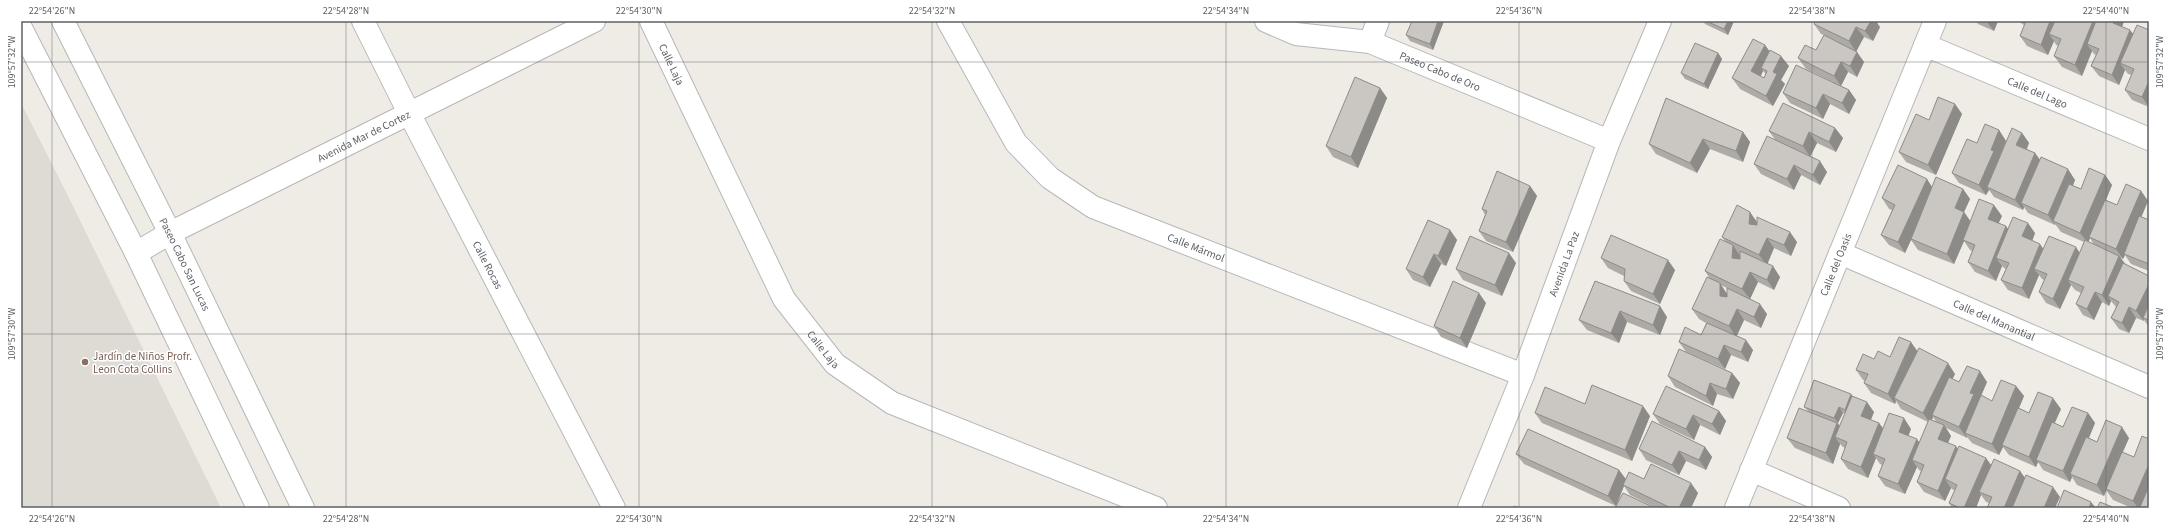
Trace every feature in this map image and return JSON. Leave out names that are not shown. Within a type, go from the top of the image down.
[{"type":"street","name":"Paseo Cabo San Lucas","points":[[63,21],[170,233],[304,508]]},
{"type":"street","name":"Calle Rocas","points":[[363,21],[409,113],[614,508]]},
{"type":"street","name":"Avenida Mar de Cortez","points":[[136,253],[170,233],[594,21]]},
{"type":"street","name":"Calle Laja","points":[[651,21],[784,299],[835,364],[892,403],[1156,508]]},
{"type":"street","name":"Calle Mármol","points":[[948,21],[1016,143],[1050,178],[1093,207],[1523,376]]},
{"type":"street","name":"Paseo Cabo de Oro","points":[[1266,21],[1296,34],[1370,42],[1609,141]]},
{"type":"street","points":[[1370,42],[1378,21]]},
{"type":"street","name":"Avenida La Paz","points":[[1469,508],[1523,376],[1609,141],[1660,21]]},
{"type":"street","name":"Calle del Oasis","points":[[1736,508],[1935,21]]},
{"type":"street","points":[[21,28],[136,253],[258,508]]},
{"type":"street","name":"Calle del Lago","points":[[1926,45],[2149,139]]},
{"type":"street","name":"Calle del Manantial","points":[[1840,253],[2149,387]]},
{"type":"street","points":[[1751,470],[1839,508]]},
{"type":"shaded area","name":"Jardín de Niños Profr. Leon Cota Collins","points":[[21,103],[67,194],[221,508],[21,508]]},
{"type":"building","points":[[1412,21],[1438,21],[1430,44],[1406,35]]},
{"type":"building","points":[[1706,21],[1728,21],[1724,29]]},
{"type":"building","points":[[1816,21],[1871,21],[1865,31],[1856,27],[1849,41],[1814,24]]},
{"type":"building","points":[[2026,21],[2050,21],[2041,45],[2020,36]]},
{"type":"building","points":[[2055,21],[2093,21],[2075,65],[2054,56],[2061,39],[2049,34]]},
{"type":"building","points":[[2096,21],[2113,21],[2113,23],[2130,30],[2112,75],[2091,66],[2099,49],[2087,44]]},
{"type":"building","points":[[2137,25],[2149,30],[2149,81],[2142,97],[2125,90],[2134,69],[2120,63]]},
{"type":"building","points":[[1824,35],[1857,52],[1850,66],[1841,62],[1834,76],[1798,58],[1805,45],[1816,50]]},
{"type":"building","points":[[1753,39],[1765,45],[1751,71],[1764,78],[1767,71],[1761,68],[1770,50],[1781,56],[1773,72],[1777,74],[1766,96],[1732,78]]},
{"type":"building","points":[[1695,43],[1718,53],[1704,84],[1681,73]]},
{"type":"building","points":[[1796,65],[1849,90],[1842,103],[1823,94],[1816,108],[1783,93]]},
{"type":"building","points":[[1355,77],[1380,88],[1351,157],[1326,146]]},
{"type":"building","points":[[1938,97],[1955,104],[1928,165],[1899,152],[1916,114],[1929,120]]},
{"type":"building","points":[[1666,98],[1743,132],[1736,151],[1703,139],[1690,163],[1649,144]]},
{"type":"building","points":[[1783,103],[1835,128],[1829,142],[1809,132],[1803,146],[1769,131]]},
{"type":"building","points":[[1985,124],[1999,130],[1991,150],[1994,151],[1979,185],[1952,173],[1967,139],[1977,143]]},
{"type":"building","points":[[2012,128],[2022,133],[2016,145],[2035,153],[2015,200],[1987,187]]},
{"type":"building","points":[[1767,136],[1820,161],[1813,175],[1794,165],[1787,179],[1754,164]]},
{"type":"building","points":[[2041,157],[2068,169],[2048,215],[2021,203]]},
{"type":"building","points":[[1898,165],[1927,179],[1898,242],[1881,235],[1895,205],[1882,198]]},
{"type":"building","points":[[2089,168],[2105,175],[2080,233],[2053,221],[2069,184],[2081,189]]},
{"type":"building","points":[[1497,171],[1530,186],[1506,242],[1479,231],[1487,211],[1482,209]]},
{"type":"building","points":[[1936,177],[1963,189],[1955,208],[1964,212],[1947,254],[1911,239]]},
{"type":"building","points":[[2126,184],[2141,191],[2116,249],[2089,237],[2105,200],[2117,205]]},
{"type":"building","points":[[1979,199],[1994,205],[1988,219],[2006,226],[1988,271],[1968,262],[1975,245],[1963,240]]},
{"type":"building","points":[[1737,205],[1750,212],[1749,224],[1757,225],[1757,217],[1790,232],[1784,245],[1767,238],[1759,255],[1722,237]]},
{"type":"building","points":[[2139,216],[2149,220],[2149,264],[2124,254]]},
{"type":"building","points":[[2013,217],[2028,223],[2022,236],[2040,244],[2022,288],[2001,280],[2009,263],[1996,258]]},
{"type":"building","points":[[1428,220],[1450,230],[1438,256],[1434,254],[1423,277],[1406,269]]},
{"type":"building","points":[[1611,235],[1668,260],[1653,294],[1624,281],[1625,269],[1601,258]]},
{"type":"building","points":[[1470,236],[1509,253],[1495,285],[1456,269]]},
{"type":"building","points":[[2049,236],[2076,247],[2053,299],[2039,292],[2047,274],[2034,269]]},
{"type":"building","points":[[1720,239],[1733,245],[1732,258],[1740,259],[1740,251],[1773,266],[1767,280],[1750,272],[1742,289],[1705,271]]},
{"type":"building","points":[[2085,240],[2119,256],[2102,295],[2095,292],[2087,309],[2076,304],[2084,287],[2068,280]]},
{"type":"building","points":[[2123,263],[2149,276],[2149,284],[2136,311],[2129,307],[2122,323],[2111,318],[2119,302],[2108,296]]},
{"type":"building","points":[[1707,277],[1720,283],[1720,296],[1727,297],[1727,288],[1760,304],[1754,317],[1737,309],[1729,326],[1692,309]]},
{"type":"building","points":[[1453,281],[1479,293],[1460,338],[1434,326]]},
{"type":"building","points":[[1595,281],[1660,306],[1653,325],[1620,311],[1611,333],[1579,320]]},
{"type":"building","points":[[2149,304],[2149,320],[2143,318]]},
{"type":"building","points":[[1707,323],[1746,340],[1741,352],[1724,345],[1718,359],[1679,342],[1685,327],[1701,335]]},
{"type":"building","points":[[1899,337],[1911,342],[1888,394],[1864,383],[1868,374],[1856,370],[1863,354],[1874,359],[1878,351],[1890,357]]},
{"type":"building","points":[[1919,348],[1948,363],[1923,413],[1894,398]]},
{"type":"building","points":[[1679,349],[1732,373],[1726,389],[1710,383],[1706,396],[1668,376]]},
{"type":"building","points":[[1967,366],[1980,371],[1970,393],[1974,394],[1959,427],[1932,415],[1949,377],[1959,382]]},
{"type":"building","points":[[1814,380],[1851,394],[1845,410],[1839,407],[1834,418],[1804,407]]},
{"type":"building","points":[[2001,380],[2016,386],[1992,444],[1965,433],[1981,395],[1992,401]]},
{"type":"building","points":[[1592,385],[1643,406],[1625,450],[1535,413],[1545,387],[1585,404]]},
{"type":"building","points":[[1666,386],[1719,411],[1712,424],[1693,415],[1686,429],[1653,414]]},
{"type":"building","points":[[2038,392],[2053,398],[2029,457],[2002,445],[2018,408],[2029,413]]},
{"type":"building","points":[[1852,396],[1867,402],[1861,416],[1879,423],[1861,467],[1841,459],[1847,442],[1835,437]]},
{"type":"building","points":[[2072,407],[2088,413],[2063,471],[2036,460],[2052,422],[2063,427]]},
{"type":"building","points":[[1799,408],[1837,423],[1826,453],[1787,438]]},
{"type":"building","points":[[1889,413],[1904,418],[1899,432],[1917,439],[1898,484],[1878,476],[1885,459],[1873,454]]},
{"type":"building","points":[[1929,419],[1944,425],[1938,439],[1956,446],[1938,491],[1917,482],[1924,465],[1912,460]]},
{"type":"building","points":[[2106,420],[2122,427],[2097,485],[2070,474],[2086,437],[2097,442]]},
{"type":"building","points":[[1652,421],[1705,447],[1699,460],[1679,451],[1672,465],[1639,449]]},
{"type":"building","points":[[1528,429],[1619,470],[1608,496],[1516,454]]},
{"type":"building","points":[[2142,436],[2149,439],[2149,464],[2133,501],[2106,489],[2122,452],[2134,457]]},
{"type":"building","points":[[1959,446],[1986,458],[1964,508],[1960,508],[1949,503],[1957,485],[1945,479]]},
{"type":"building","points":[[1994,459],[2020,471],[2004,508],[1987,508],[1992,497],[1979,492]]},
{"type":"building","points":[[1651,464],[1691,483],[1679,508],[1671,508],[1623,485],[1629,472],[1644,479]]},
{"type":"building","points":[[2026,475],[2053,487],[2044,508],[2012,508]]},
{"type":"building","points":[[2149,486],[2149,508],[2142,508],[2140,507]]},
{"type":"building","points":[[2064,490],[2091,502],[2089,508],[2057,508]]},
{"type":"building","points":[[1623,493],[1655,508],[1615,508]]},
{"type":"building","points":[[2100,502],[2115,508],[2097,508]]},
{"type":"place","name":"Jardín de Niños Profr. Leon Cota Collins","points":[[85,362]]}]
